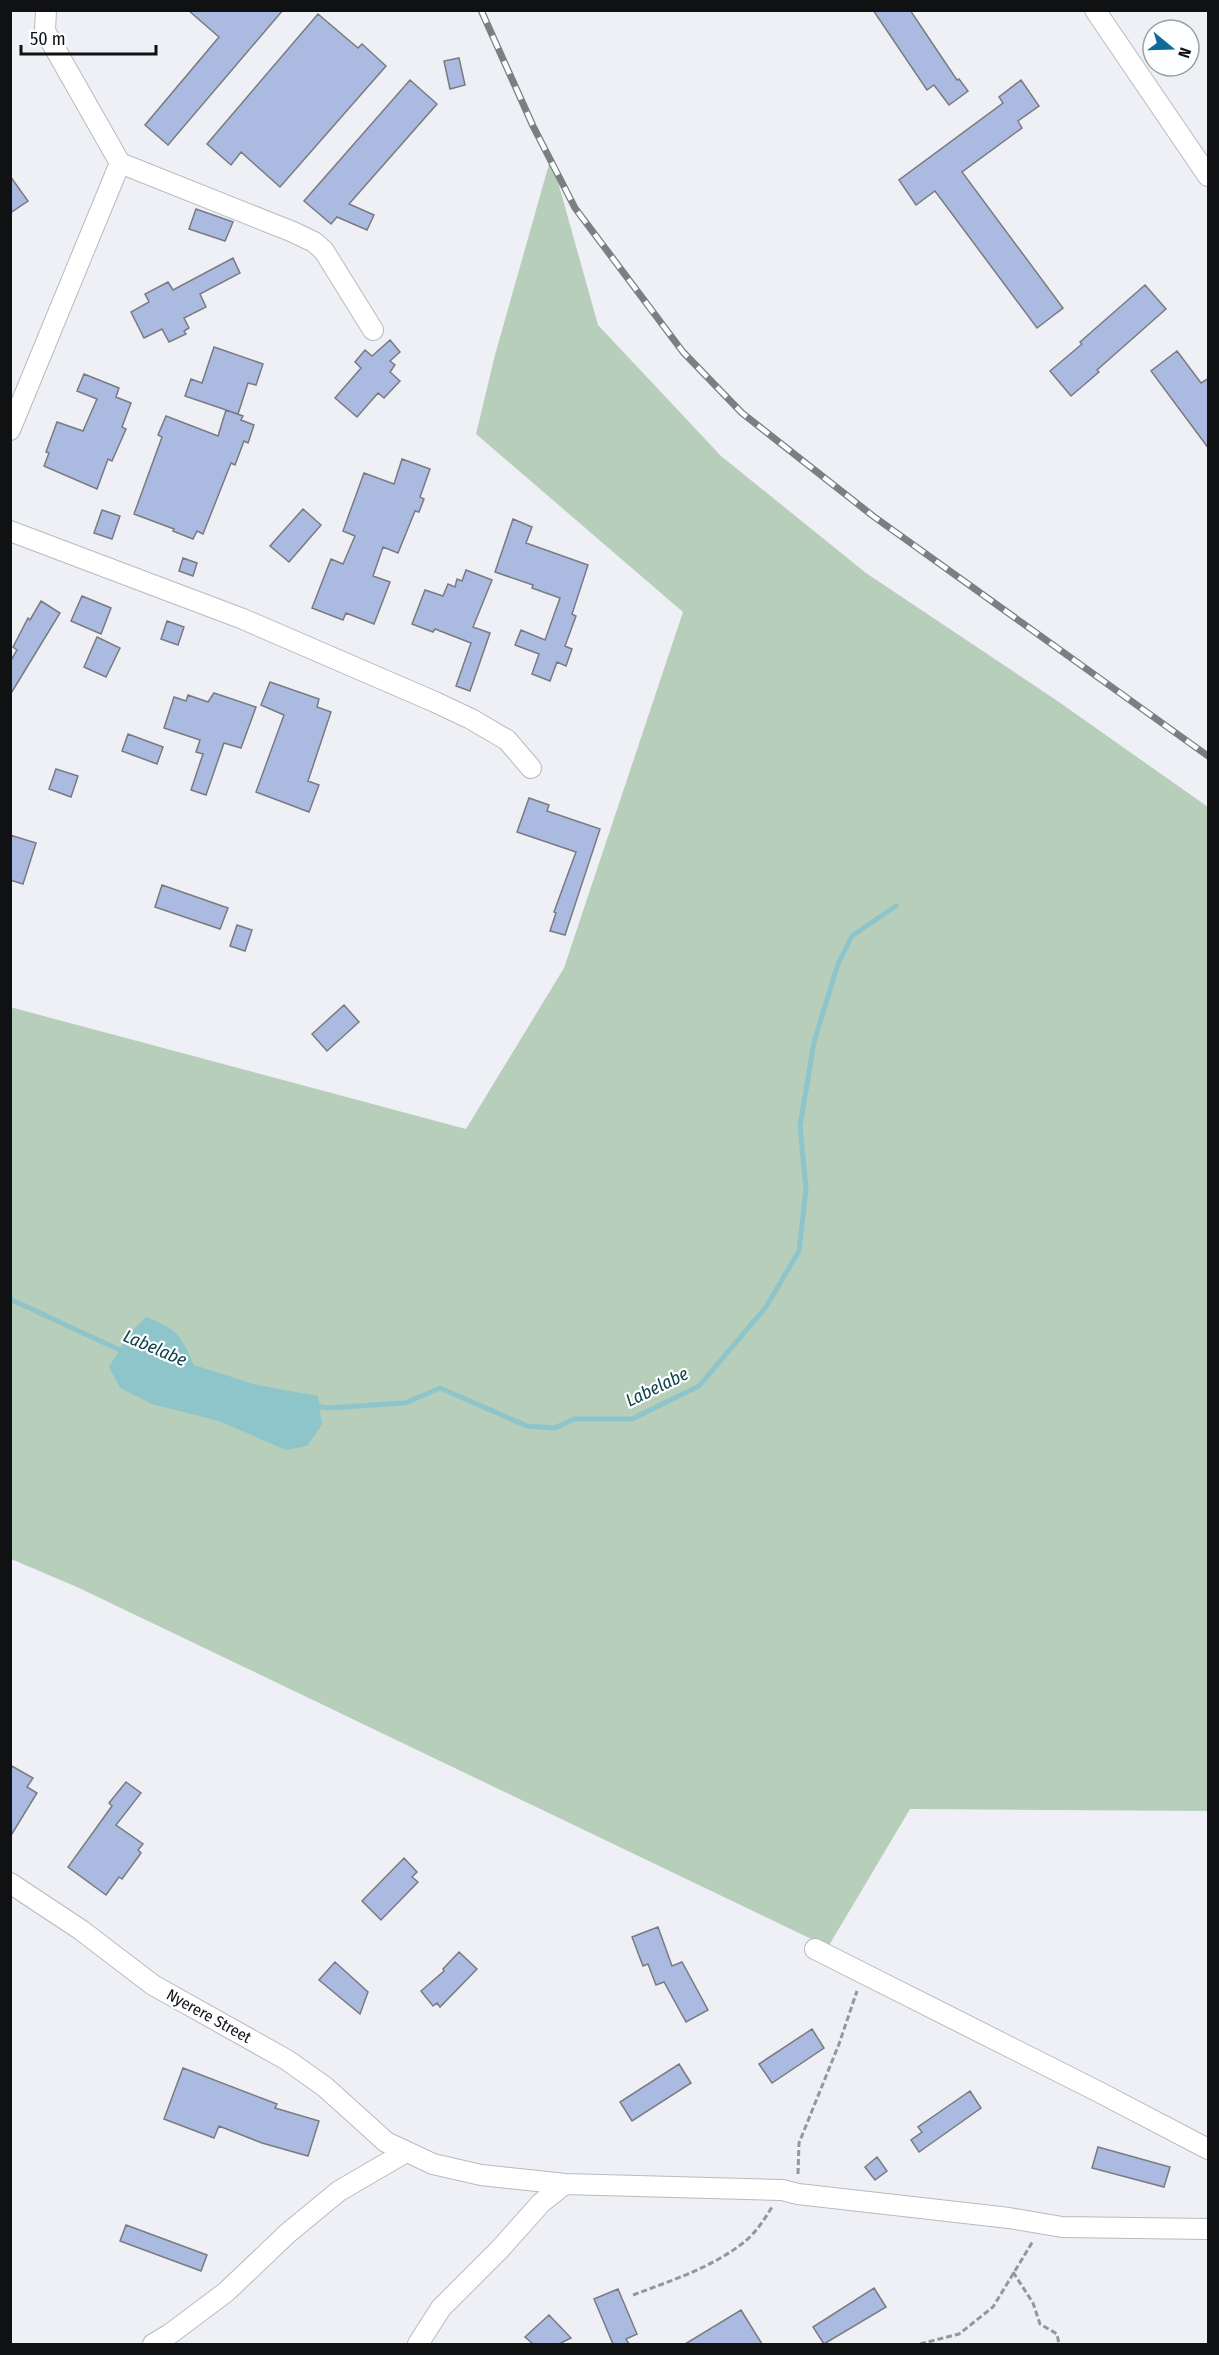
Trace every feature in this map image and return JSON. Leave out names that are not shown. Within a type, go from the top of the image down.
[{"type":"street","points":[[46,10],[45,31],[120,163],[314,242],[324,251],[373,330]]},
{"type":"street","points":[[1095,10],[1209,176]]},
{"type":"street","points":[[10,430],[120,163]]},
{"type":"street","points":[[10,531],[243,619],[435,702],[507,740],[531,768]]},
{"type":"street","name":"Nyerere Street","points":[[10,1883],[81,1930],[153,1985],[287,2060],[325,2087],[386,2142],[433,2164],[481,2175],[565,2184],[790,2192],[1009,2218],[1062,2227],[1209,2229]]},
{"type":"street","points":[[815,1950],[1097,2091],[1209,2150]]},
{"type":"street","points":[[153,2344],[226,2292],[288,2233],[339,2191],[406,2152]]},
{"type":"street","points":[[418,2344],[441,2308],[500,2249],[540,2203],[565,2184]]},
{"type":"path","points":[[633,2295],[701,2269],[744,2243],[790,2192],[799,2143],[839,2044],[853,1997],[866,1975]]},
{"type":"path","points":[[920,2344],[959,2334],[993,2307],[1036,2238],[1062,2227]]},
{"type":"path","points":[[1013,2272],[1033,2303],[1040,2324],[1057,2334],[1059,2344]]},
{"type":"green space","points":[[551,157],[598,325],[721,456],[866,573],[1056,700],[1208,807],[1208,1811],[910,1809],[828,1947],[77,1587],[11,1559],[10,1007],[466,1129],[564,968],[683,612],[476,434],[495,355]]},
{"type":"water","points":[[146,1317],[177,1334],[194,1365],[257,1385],[318,1396],[322,1425],[307,1446],[286,1450],[219,1421],[152,1404],[120,1388],[109,1367],[129,1334]]},
{"type":"building","points":[[188,10],[283,10],[168,145],[145,125],[219,37]]},
{"type":"building","points":[[873,10],[910,10],[957,80],[959,79],[968,91],[949,105],[934,85],[927,90]]},
{"type":"building","points":[[318,14],[358,48],[362,44],[386,66],[280,187],[241,152],[231,165],[207,144]]},
{"type":"building","points":[[459,58],[465,85],[450,89],[444,61]]},
{"type":"building","points":[[410,80],[437,104],[349,204],[374,215],[367,230],[337,217],[331,224],[304,201]]},
{"type":"building","points":[[1021,80],[1039,106],[1018,121],[1022,128],[962,172],[1063,308],[1037,328],[935,191],[916,205],[899,180],[1003,103],[999,97]]},
{"type":"building","points":[[10,176],[28,201],[10,213]]},
{"type":"building","points":[[196,209],[233,222],[225,241],[189,229]]},
{"type":"building","points":[[233,258],[240,273],[200,294],[206,307],[184,318],[189,328],[184,331],[186,334],[169,342],[162,329],[144,338],[131,312],[149,302],[145,294],[168,282],[173,290]]},
{"type":"building","points":[[1145,285],[1166,309],[1071,396],[1050,371]]},
{"type":"building","points":[[390,340],[400,352],[390,361],[395,365],[390,372],[400,381],[384,398],[378,393],[357,417],[335,398],[361,368],[355,362],[365,350],[372,356]]},
{"type":"building","points":[[214,347],[263,364],[256,385],[248,383],[238,414],[185,396],[191,379],[202,383]]},
{"type":"building","points":[[1177,351],[1201,383],[1209,378],[1209,449],[1151,371]]},
{"type":"building","points":[[84,374],[119,388],[116,397],[131,403],[122,427],[126,429],[112,461],[108,459],[97,489],[44,466],[49,453],[46,452],[57,422],[83,431],[97,399],[77,391]]},
{"type":"building","points":[[226,410],[243,416],[241,420],[254,425],[248,443],[244,441],[235,465],[231,463],[203,534],[197,531],[193,539],[134,514],[162,437],[158,435],[166,416],[218,436]]},
{"type":"building","points":[[402,459],[430,469],[420,497],[424,499],[419,512],[415,511],[398,553],[383,547],[373,576],[390,582],[374,624],[346,613],[343,620],[312,608],[331,559],[343,564],[355,536],[343,531],[364,473],[394,484]]},
{"type":"building","points":[[303,509],[321,525],[289,562],[270,546]]},
{"type":"building","points":[[102,510],[120,516],[112,539],[94,533]]},
{"type":"building","points":[[513,519],[532,527],[526,543],[588,565],[572,614],[576,616],[565,646],[572,649],[566,666],[557,662],[550,681],[532,674],[539,654],[515,645],[521,630],[545,640],[560,598],[532,588],[533,585],[495,572]]},
{"type":"building","points":[[183,558],[197,563],[193,576],[179,571]]},
{"type":"building","points":[[466,570],[492,580],[473,627],[490,633],[470,691],[456,686],[471,643],[435,629],[433,632],[412,624],[425,590],[443,596],[448,584],[455,587],[457,579],[462,581]]},
{"type":"building","points":[[82,596],[111,608],[101,634],[71,621]]},
{"type":"building","points":[[41,601],[60,613],[10,695],[10,662],[17,650],[13,647],[28,618],[30,620]]},
{"type":"building","points":[[167,621],[184,627],[178,645],[161,639]]},
{"type":"building","points":[[97,637],[120,648],[106,677],[84,667]]},
{"type":"building","points":[[270,682],[319,699],[317,707],[331,712],[308,781],[319,785],[309,812],[256,792],[284,715],[261,705]]},
{"type":"building","points":[[214,693],[256,707],[241,748],[224,743],[206,795],[191,790],[203,754],[196,752],[200,740],[164,728],[174,697],[186,701],[188,695],[208,702]]},
{"type":"building","points":[[128,734],[163,747],[157,764],[122,751]]},
{"type":"building","points":[[56,769],[78,776],[71,797],[49,789]]},
{"type":"building","points":[[529,798],[549,805],[547,811],[600,829],[565,935],[550,931],[556,913],[554,912],[576,852],[517,832]]},
{"type":"building","points":[[10,835],[36,843],[23,884],[10,880]]},
{"type":"building","points":[[162,885],[228,908],[220,929],[155,907]]},
{"type":"building","points":[[237,925],[252,930],[245,951],[230,946]]},
{"type":"building","points":[[344,1005],[359,1022],[327,1051],[312,1034]]},
{"type":"building","points":[[10,1765],[33,1778],[27,1787],[37,1793],[10,1837]]},
{"type":"building","points":[[126,1782],[141,1793],[116,1825],[143,1844],[138,1850],[141,1853],[122,1879],[119,1877],[106,1895],[68,1867],[112,1806],[109,1803]]},
{"type":"building","points":[[404,1858],[417,1872],[412,1877],[418,1882],[381,1920],[362,1901]]},
{"type":"building","points":[[658,1927],[672,1966],[682,1962],[708,2010],[686,2022],[664,1982],[656,1985],[648,1964],[643,1966],[632,1937]]},
{"type":"building","points":[[459,1952],[477,1969],[440,2007],[437,2003],[433,2006],[421,1991],[444,1971],[443,1969]]},
{"type":"building","points":[[335,1962],[368,1992],[360,2014],[319,1980]]},
{"type":"building","points":[[812,2029],[824,2048],[772,2083],[759,2064]]},
{"type":"building","points":[[679,2064],[691,2083],[632,2121],[620,2102]]},
{"type":"building","points":[[183,2068],[277,2104],[275,2108],[319,2121],[308,2156],[262,2143],[219,2126],[214,2138],[164,2119]]},
{"type":"building","points":[[970,2091],[981,2108],[919,2152],[911,2140],[922,2132],[918,2127]]},
{"type":"building","points":[[1098,2147],[1170,2167],[1164,2187],[1092,2168]]},
{"type":"building","points":[[877,2157],[887,2171],[875,2180],[865,2167]]},
{"type":"building","points":[[126,2225],[207,2255],[201,2271],[120,2241]]},
{"type":"building","points":[[874,2288],[886,2307],[824,2344],[813,2327]]},
{"type":"building","points":[[618,2289],[637,2334],[626,2339],[629,2344],[613,2344],[594,2299]]},
{"type":"building","points":[[741,2310],[762,2344],[685,2344]]},
{"type":"building","points":[[549,2315],[571,2338],[559,2344],[533,2344],[525,2337]]},
{"type":"waterway","name":"Labelabe","points":[[314,1406],[328,1408],[405,1403],[440,1388],[527,1426],[555,1428],[574,1419],[632,1419],[699,1386],[766,1307],[799,1251],[806,1189],[800,1126],[814,1042],[838,964],[852,936],[896,906]]},
{"type":"waterway","name":"Labelabe","points":[[10,1299],[124,1352]]},
{"type":"railway","points":[[481,10],[533,126],[575,208],[683,352],[742,413],[873,516],[1208,756]]}]
